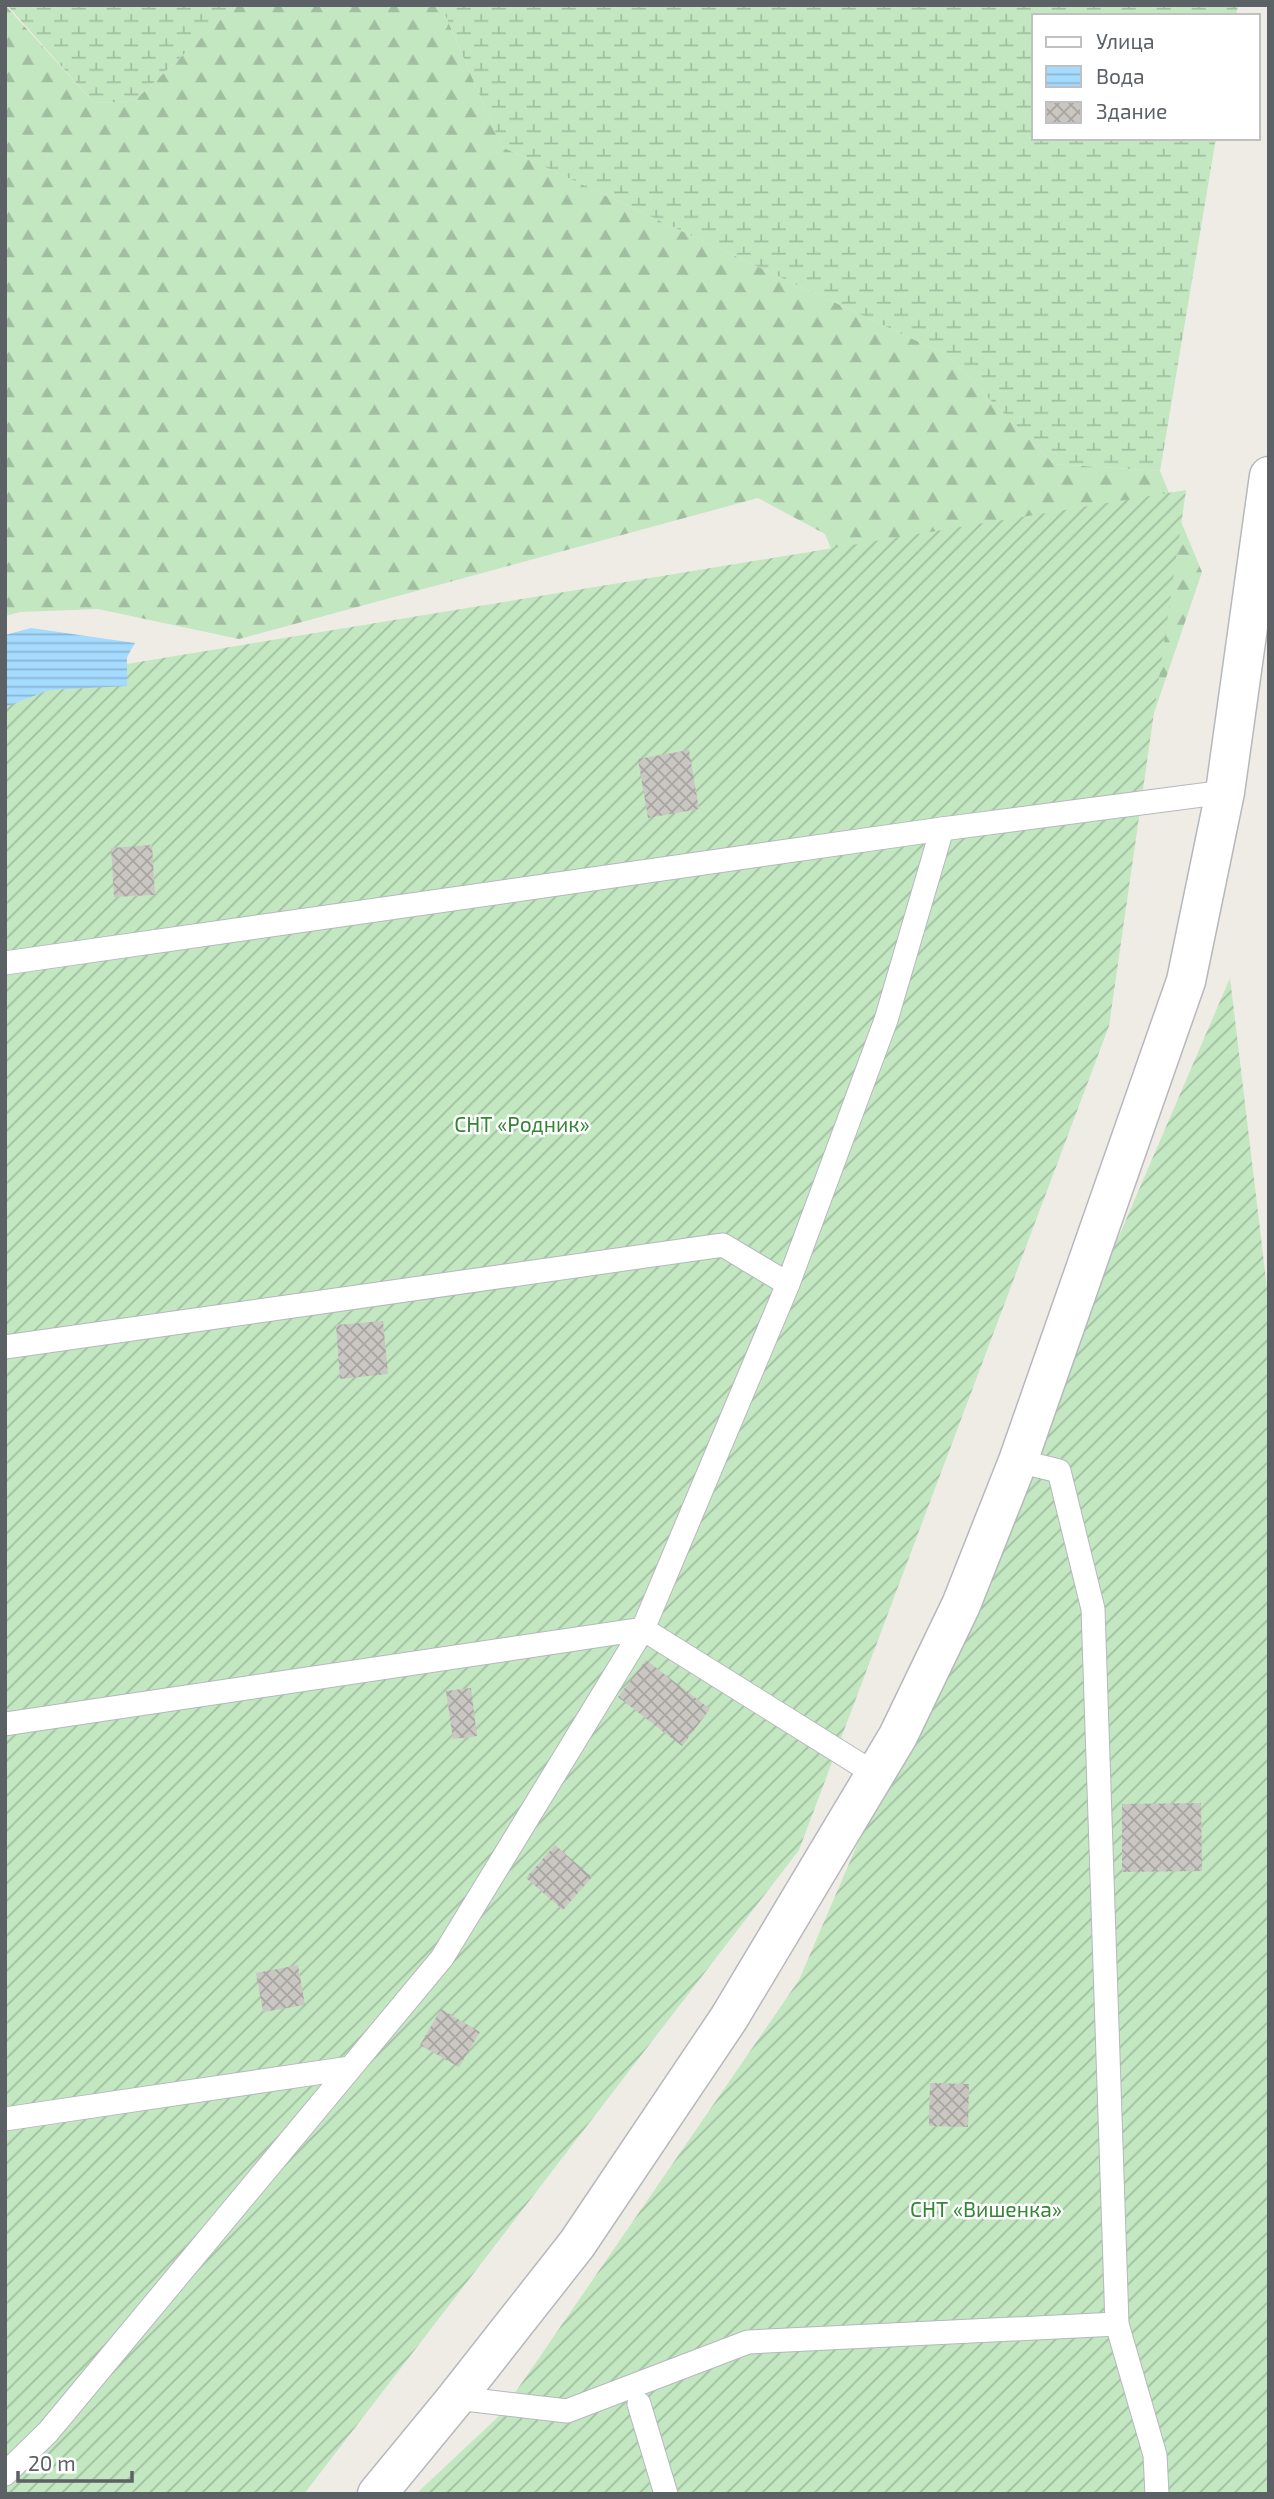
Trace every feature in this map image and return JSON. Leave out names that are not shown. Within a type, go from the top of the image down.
[{"type":"street","points":[[377,2494],[577,2244],[729,2018],[898,1736],[961,1605],[1018,1461],[1186,981],[1225,792],[1269,476]]},
{"type":"lane","points":[[5,963],[942,829],[1225,792]]},
{"type":"lane","points":[[5,2474],[48,2432],[442,1958],[643,1629],[788,1284],[886,1020],[942,829]]},
{"type":"lane","points":[[5,1348],[723,1245],[788,1284]]},
{"type":"lane","points":[[1018,1461],[1059,1471],[1093,1609],[1117,2323],[1155,2455],[1157,2494]]},
{"type":"lane","points":[[5,1724],[643,1629],[875,1774]]},
{"type":"lane","points":[[5,2119],[350,2068]]},
{"type":"lane","points":[[456,2398],[568,2411],[748,2342],[1117,2323]]},
{"type":"lane","points":[[639,2404],[666,2494]]},
{"type":"green space","points":[[5,5],[94,103],[134,101],[236,5],[441,5],[502,147],[945,354],[1054,464],[1160,471],[1202,572],[1152,719],[905,724],[825,534],[758,498],[239,639],[98,609],[20,612],[5,616]]},
{"type":"green space","points":[[7,5],[236,5],[134,101],[94,103]]},
{"type":"green space","points":[[441,5],[1238,5],[1236,14],[1032,14],[1032,140],[1216,140],[1160,471],[1054,464],[945,354],[502,147]]},
{"type":"green space","name":"СНТ «Родник»","points":[[1186,490],[1109,1026],[799,1850],[304,2494],[5,2494],[5,684]]},
{"type":"green space","name":"СНТ «Вишенка»","points":[[1230,978],[1269,1305],[1269,2494],[416,2494],[499,2416],[799,1980]]},
{"type":"water","points":[[31,628],[135,643],[127,657],[127,686],[49,690],[5,707],[5,635]]},
{"type":"building","points":[[689,750],[699,809],[648,818],[638,759]]},
{"type":"building","points":[[152,845],[155,895],[114,897],[111,848]]},
{"type":"building","points":[[383,1321],[388,1374],[340,1379],[336,1325]]},
{"type":"building","points":[[646,1660],[710,1709],[682,1746],[618,1697]]},
{"type":"building","points":[[471,1688],[477,1736],[453,1739],[446,1691]]},
{"type":"building","points":[[1201,1803],[1202,1871],[1122,1872],[1122,1804]]},
{"type":"building","points":[[555,1845],[592,1877],[563,1910],[526,1878]]},
{"type":"building","points":[[298,1965],[305,2005],[263,2012],[256,1973]]},
{"type":"building","points":[[441,2009],[480,2032],[459,2067],[420,2045]]},
{"type":"building","points":[[930,2083],[969,2084],[968,2127],[929,2126]]}]
